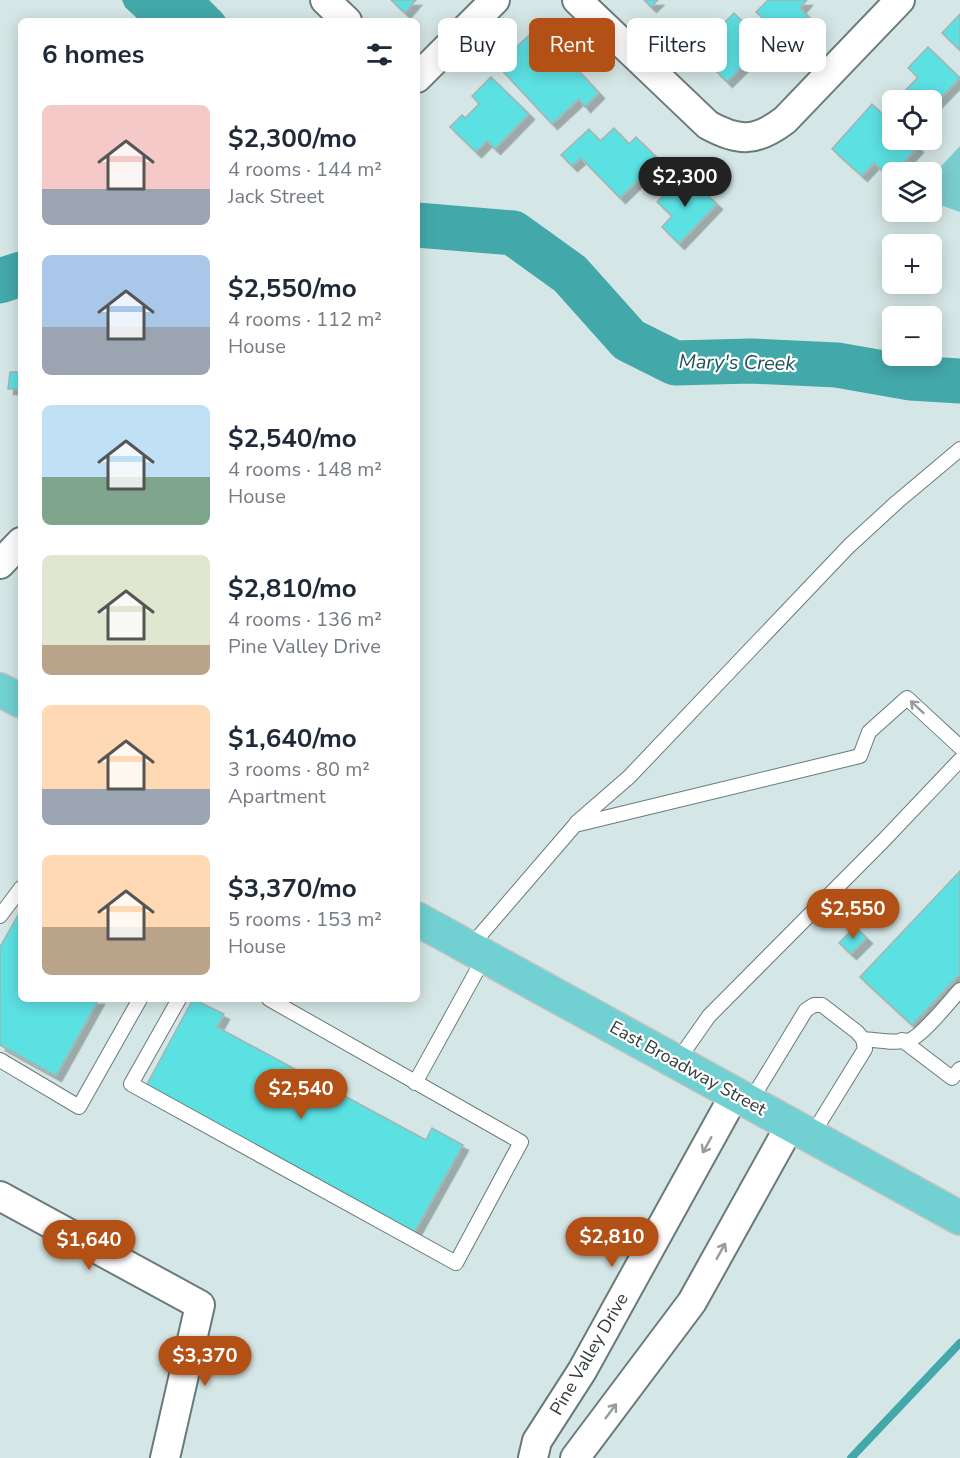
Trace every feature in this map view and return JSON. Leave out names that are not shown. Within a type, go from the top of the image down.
[{"type":"main road","points":[[0,690],[18,699]]},
{"type":"main road","name":"East Broadway Street","points":[[420,921],[960,1218]]},
{"type":"street","points":[[325,0],[344,18]]},
{"type":"street","points":[[420,75],[495,0]]},
{"type":"street","points":[[576,0],[708,125],[725,134],[747,138],[770,132],[785,120],[900,0]]},
{"type":"street","points":[[0,564],[18,545]]},
{"type":"street","name":"Pine Valley Drive","points":[[533,1458],[537,1441],[582,1371],[743,1098]]},
{"type":"street","points":[[575,1458],[692,1302],[802,1130]]},
{"type":"street","points":[[0,1196],[200,1305],[165,1458]]},
{"type":"lane","points":[[415,1083],[477,952],[575,825],[629,777],[849,546],[960,449]]},
{"type":"lane","points":[[575,825],[860,756],[869,732],[907,698],[960,747]]},
{"type":"lane","points":[[676,1063],[709,1016],[960,760]]},
{"type":"lane","points":[[0,916],[18,892]]},
{"type":"lane","points":[[743,1098],[806,1010],[814,1005],[822,1005],[863,1039],[911,1040],[960,990]]},
{"type":"lane","points":[[0,1060],[79,1107],[139,1002]]},
{"type":"lane","points":[[177,1002],[131,1084],[456,1263],[521,1142],[274,1002]]},
{"type":"lane","points":[[802,1130],[860,1060],[865,1049],[863,1039]]},
{"type":"lane","points":[[902,1040],[952,1078],[960,1069]]},
{"type":"shaded area","points":[[122,0],[209,0],[226,18],[137,18],[125,7]]},
{"type":"shaded area","points":[[960,146],[960,212],[942,206],[942,165]]},
{"type":"building","points":[[391,0],[416,0],[405,13]]},
{"type":"building","points":[[644,0],[658,0],[651,7]]},
{"type":"building","points":[[768,0],[807,0],[800,8],[808,16],[806,18],[762,18],[756,12]]},
{"type":"building","points":[[734,13],[739,18],[739,70],[727,82],[717,72],[727,72],[727,20]]},
{"type":"building","points":[[960,14],[960,50],[942,33]]},
{"type":"building","points":[[529,35],[529,72],[580,72],[599,93],[585,107],[579,99],[552,124],[504,72],[517,72],[517,46]]},
{"type":"building","points":[[928,47],[960,78],[942,97],[942,90],[906,90],[918,77],[908,68]]},
{"type":"building","points":[[491,77],[529,114],[495,149],[487,141],[476,152],[450,127],[462,115],[465,118],[479,104],[472,96]]},
{"type":"building","points":[[872,104],[882,114],[882,150],[915,150],[904,162],[882,162],[882,170],[874,163],[862,176],[832,149]]},
{"type":"building","points":[[614,128],[629,144],[636,137],[659,160],[620,198],[581,158],[572,166],[561,155],[589,129],[600,141]]},
{"type":"building","points":[[684,173],[717,204],[679,244],[662,227],[672,216],[657,202]]},
{"type":"building","points":[[10,372],[18,372],[18,389],[8,389]]},
{"type":"building","points":[[960,871],[960,974],[912,1025],[860,977]]},
{"type":"building","points":[[18,915],[18,1002],[97,1002],[56,1076],[0,1045],[0,947]]},
{"type":"building","points":[[855,927],[867,938],[851,954],[839,943]]},
{"type":"building","points":[[191,1002],[199,1002],[224,1014],[217,1027],[426,1140],[432,1128],[463,1145],[414,1233],[145,1088]]},
{"type":"waterway","name":"Mary's Creek","points":[[420,225],[513,233],[570,274],[629,340],[675,363],[751,361],[837,365],[911,378],[960,381]]},
{"type":"waterway","name":"Mary's Creek","points":[[0,281],[18,275]]},
{"type":"waterway","points":[[851,1458],[960,1343]]}]
